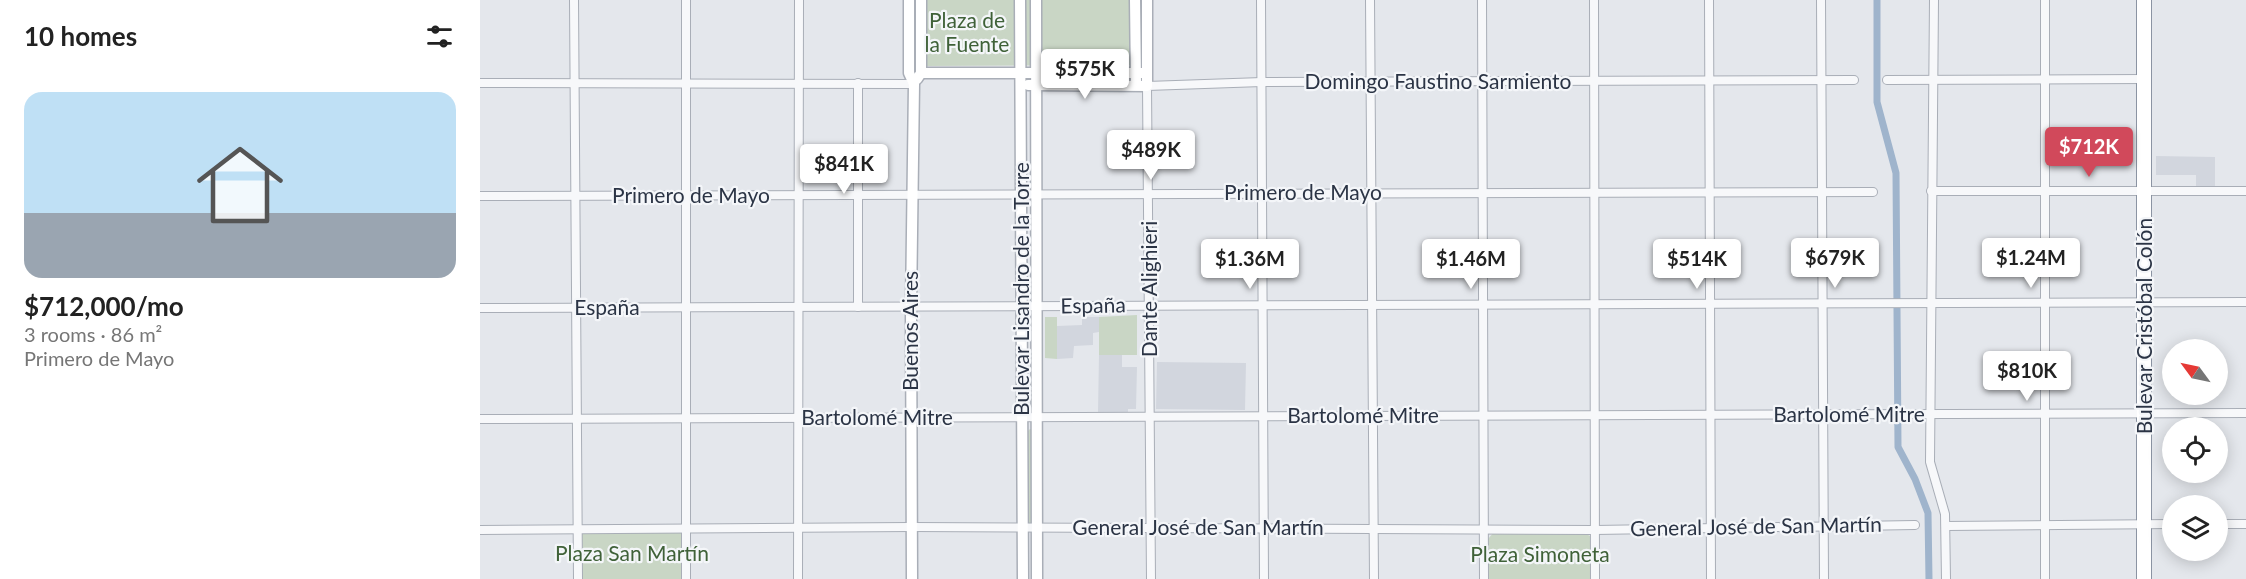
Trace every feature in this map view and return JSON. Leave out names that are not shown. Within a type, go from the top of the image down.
[{"type":"highway","name":"Bulevar Cristóbal Colón","points":[[2144,0],[2146,302],[2144,579]]},
{"type":"street","points":[[574,0],[578,579]]},
{"type":"street","points":[[686,0],[686,579]]},
{"type":"street","points":[[798,579],[797,83],[799,0]]},
{"type":"street","name":"Buenos Aires","points":[[909,0],[909,73],[914,84],[910,307],[912,579]]},
{"type":"street","points":[[480,83],[914,84],[921,73],[921,0]]},
{"type":"street","name":"Bulevar Lisandro de la Torre","points":[[1020,0],[1023,196],[1023,579]]},
{"type":"street","name":"Bulevar Lisandro de la Torre","points":[[1036,0],[1037,579]]},
{"type":"street","name":"Dante Alighieri","points":[[1135,0],[1141,73],[1148,86],[1151,579]]},
{"type":"street","name":"Dante Alighieri","points":[[1136,86],[1141,73],[1147,0]]},
{"type":"street","points":[[1261,0],[1264,579]]},
{"type":"street","points":[[1370,0],[1374,579]]},
{"type":"street","points":[[1482,0],[1484,579]]},
{"type":"street","points":[[1594,0],[1595,579]]},
{"type":"street","points":[[1709,0],[1711,579]]},
{"type":"street","points":[[1821,0],[1824,579]]},
{"type":"street","points":[[1934,0],[1931,468],[1946,526],[1946,579]]},
{"type":"street","points":[[2045,0],[2043,78],[2045,579]]},
{"type":"street","points":[[921,73],[1141,73]]},
{"type":"street","points":[[1887,80],[2145,79]]},
{"type":"street","name":"Domingo Faustino Sarmiento","points":[[1022,86],[1148,86],[1371,81],[1854,80]]},
{"type":"street","points":[[858,83],[856,196],[858,307]]},
{"type":"street","points":[[1931,191],[2246,191]]},
{"type":"street","name":"Primero de Mayo","points":[[480,196],[1873,192]]},
{"type":"street","name":"España","points":[[480,308],[2246,302]]},
{"type":"street","name":"Bartolomé Mitre","points":[[480,419],[2246,414]]},
{"type":"street","points":[[1946,526],[2044,527],[2162,524]]},
{"type":"street","points":[[2228,524],[2246,524]]},
{"type":"street","name":"General José de San Martín","points":[[480,530],[911,527],[1023,530],[1264,528],[1595,530],[1711,526],[1915,525]]},
{"type":"shaded area","points":[[2156,156],[2215,157],[2215,186],[2196,186],[2196,175],[2156,175]]},
{"type":"shaded area","points":[[1082,317],[1099,317],[1099,332],[1093,333],[1093,345],[1074,346],[1073,358],[1057,359],[1057,326],[1082,325]]},
{"type":"shaded area","points":[[1099,355],[1122,355],[1122,367],[1137,367],[1136,409],[1128,409],[1128,412],[1098,412]]},
{"type":"shaded area","points":[[1157,362],[1246,363],[1245,410],[1156,409]]},
{"type":"green space","name":"Plaza de la Fuente","points":[[926,0],[1133,0],[1133,65],[926,66]]},
{"type":"green space","points":[[1137,315],[1137,355],[1099,355],[1099,317]]},
{"type":"green space","points":[[1045,317],[1057,317],[1057,359],[1045,358]]},
{"type":"green space","points":[[1033,429],[1033,524],[1026,522],[1027,432]]},
{"type":"green space","name":"Plaza San Martín","points":[[686,529],[686,579],[578,579],[578,530]]},
{"type":"green space","name":"Plaza Simoneta","points":[[1494,532],[1585,533],[1593,538],[1592,579],[1488,579],[1488,539]]},
{"type":"waterway","points":[[1877,0],[1877,102],[1896,173],[1898,447],[1915,479],[1928,513],[1929,579]]}]
